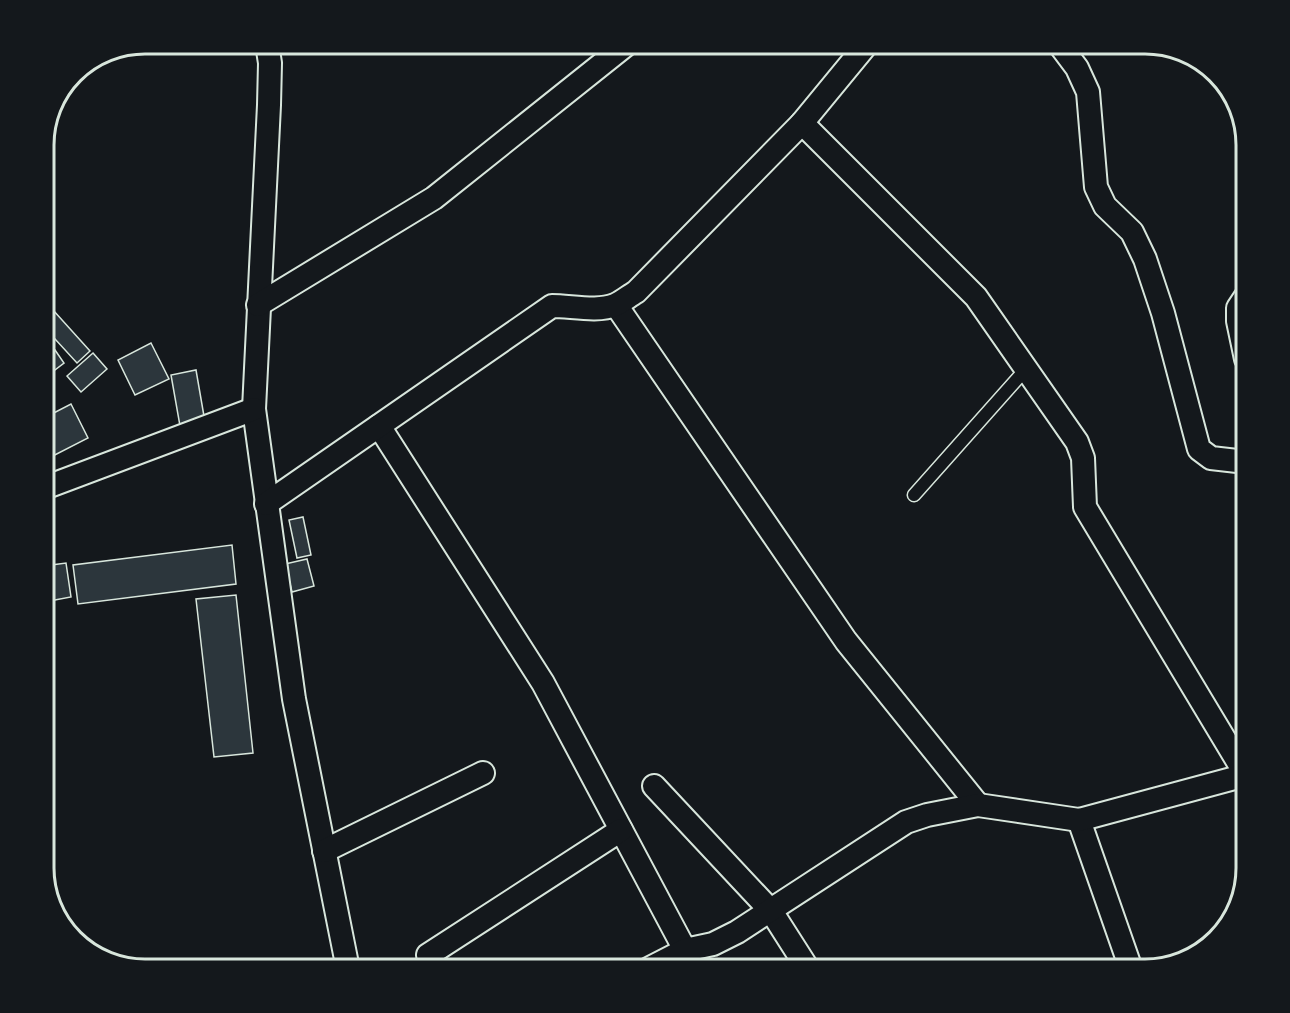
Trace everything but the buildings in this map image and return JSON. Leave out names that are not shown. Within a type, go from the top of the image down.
[{"type":"street","points":[[269,54],[254,409],[294,699],[346,959]]},
{"type":"street","points":[[258,305],[434,198],[614,54]]},
{"type":"street","points":[[266,504],[552,306],[599,308],[615,305],[636,292],[802,123],[859,54]]},
{"type":"street","points":[[1066,54],[1077,68],[1088,92],[1096,188],[1105,206],[1132,232],[1145,259],[1163,313],[1199,449],[1211,458],[1236,461]]},
{"type":"street","points":[[802,123],[976,297],[1077,442],[1083,458],[1085,507],[1236,758]]},
{"type":"street","points":[[615,305],[846,641],[978,805]]},
{"type":"street","points":[[54,484],[254,409]]},
{"type":"street","points":[[380,426],[543,683],[685,950]]},
{"type":"street","points":[[324,851],[483,772]]},
{"type":"street","points":[[667,959],[685,950],[713,944],[771,911],[906,822],[927,815],[978,805],[1079,820],[1236,778]]},
{"type":"street","points":[[654,786],[771,911],[802,959]]},
{"type":"street","points":[[1079,820],[1128,959]]},
{"type":"street","points":[[428,955],[621,830]]},
{"type":"lane","points":[[914,495],[1026,369]]}]
